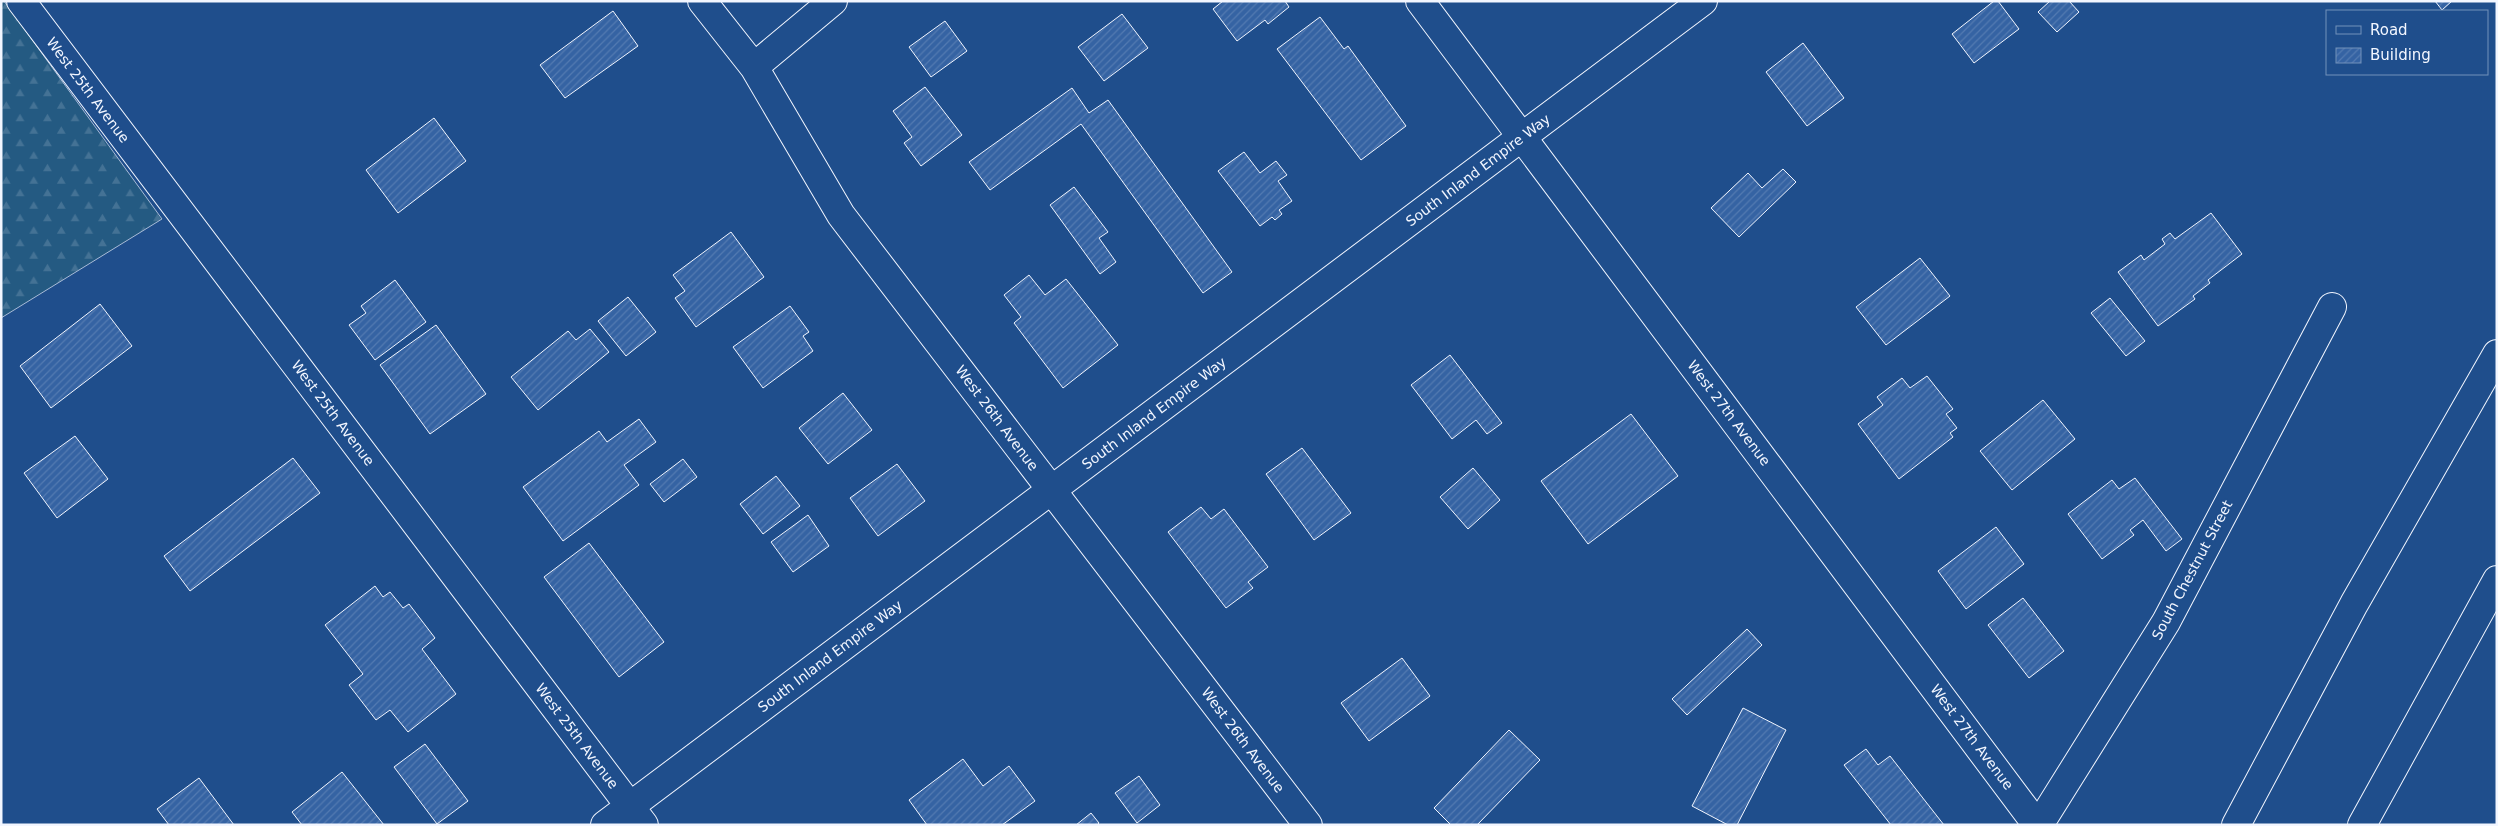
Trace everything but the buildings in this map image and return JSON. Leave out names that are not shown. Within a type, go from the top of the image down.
[{"type":"main road","name":"West 25th Avenue","points":[[21,1],[637,815]]},
{"type":"main road","name":"West 26th Avenue","points":[[702,1],[754,67],[841,214],[1308,825]]},
{"type":"main road","points":[[754,67],[833,1]]},
{"type":"main road","name":"West 27th Avenue","points":[[1420,1],[2038,825]]},
{"type":"main road","name":"South Inland Empire Way","points":[[605,825],[637,815],[1052,490],[1703,1]]},
{"type":"main road","name":"South Chestnut Street","points":[[2038,825],[2166,622],[2332,306]]},
{"type":"main road","points":[[2236,825],[2354,604],[2497,354]]},
{"type":"main road","points":[[2362,825],[2497,580]]},
{"type":"green space","points":[[1,1],[4,1],[162,219],[1,318]]}]
